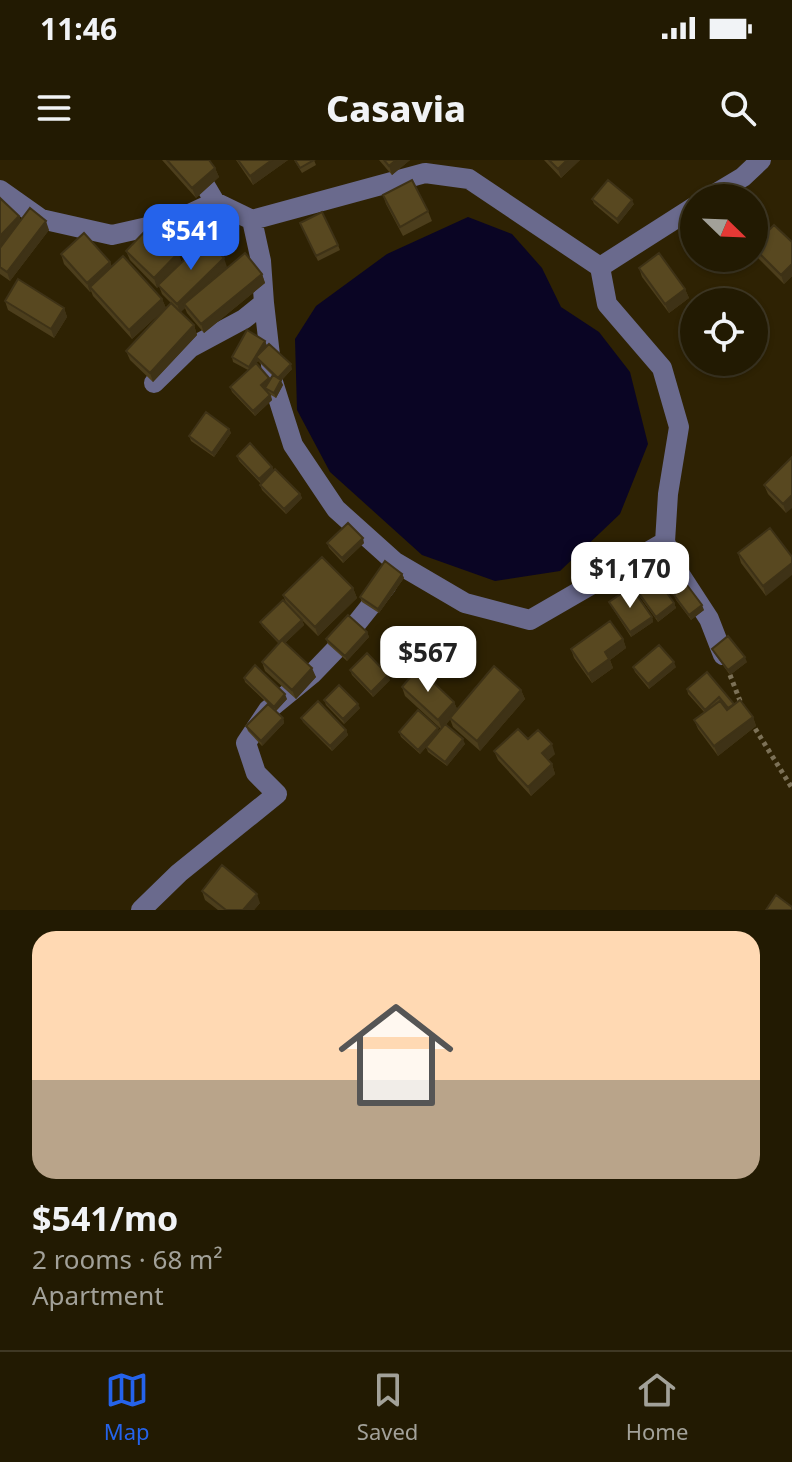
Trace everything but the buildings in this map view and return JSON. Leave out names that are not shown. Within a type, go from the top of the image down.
[{"type":"street","points":[[190,160],[215,202],[252,220],[425,173],[469,179],[600,267],[607,304],[662,368],[679,427],[668,494],[665,542],[681,576],[709,619],[723,655]]},
{"type":"street","points":[[731,184],[761,160]]},
{"type":"street","points":[[0,190],[41,219],[112,235],[174,221],[215,202]]},
{"type":"street","points":[[600,267],[680,216]]},
{"type":"street","points":[[252,220],[261,261],[273,382],[293,445],[336,509],[395,562],[465,603],[530,620],[665,542]]},
{"type":"street","points":[[154,383],[190,348],[244,319],[264,303]]},
{"type":"street","points":[[141,910],[179,873],[277,794],[256,773],[246,743],[268,710],[312,674],[337,648],[402,566]]},
{"type":"path","points":[[723,655],[738,701],[792,788]]},
{"type":"shaded area","points":[[468,217],[512,234],[542,268],[561,307],[599,332],[630,372],[648,444],[620,514],[560,571],[495,581],[422,555],[330,472],[297,410],[295,339],[316,306],[387,254]]}]
